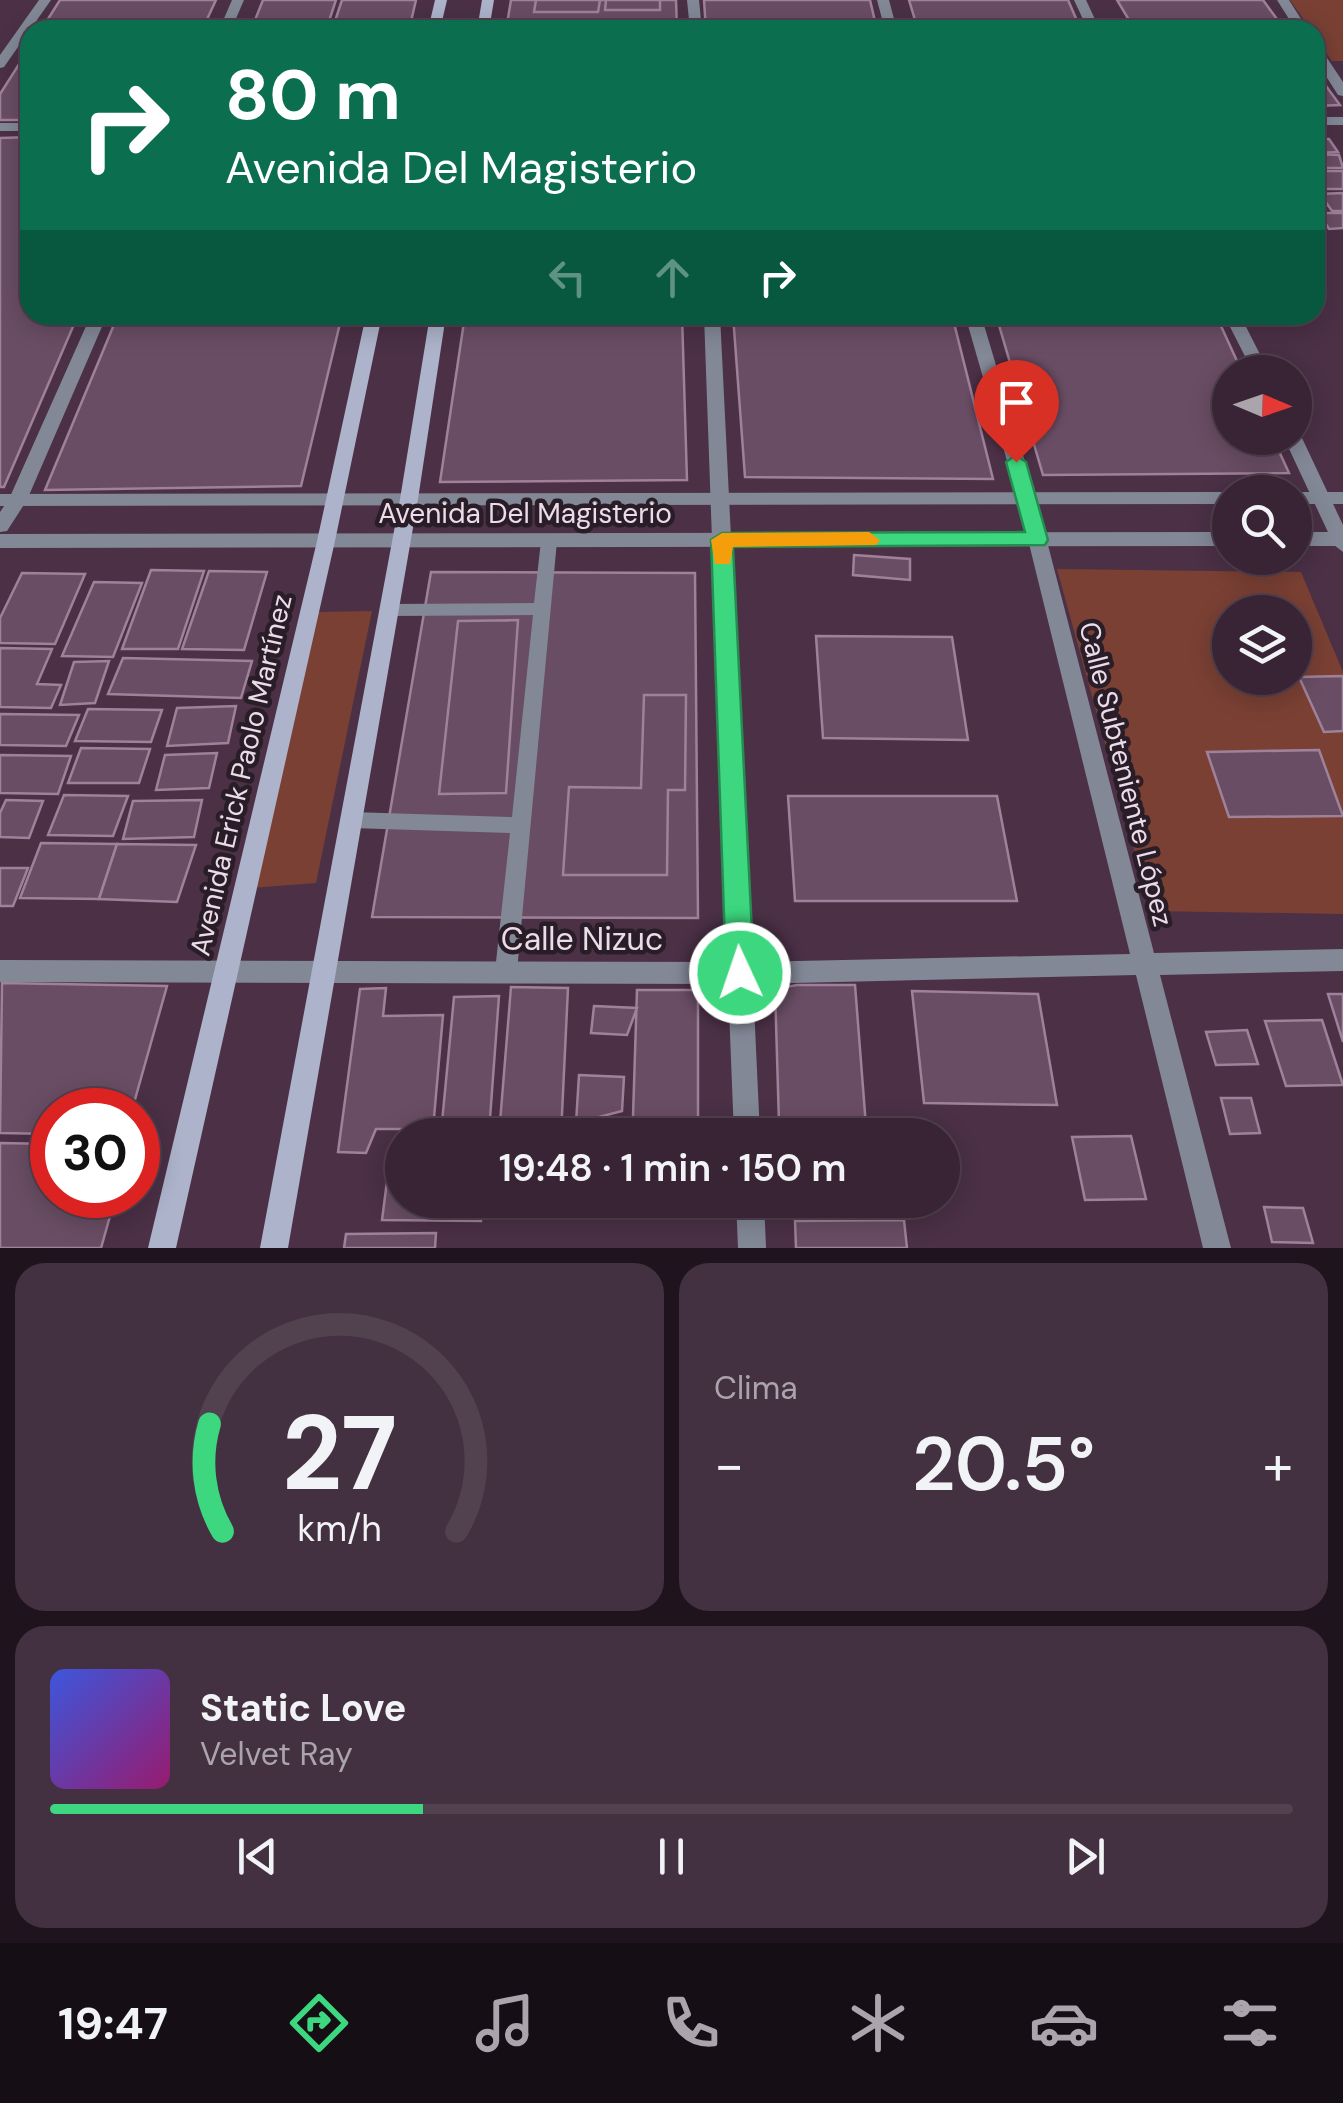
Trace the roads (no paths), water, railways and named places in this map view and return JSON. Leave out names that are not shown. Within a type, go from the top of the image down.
[{"type":"main road","name":"Avenida Erick Paolo Martínez","points":[[162,1248],[326,541],[372,325]]},
{"type":"main road","points":[[274,1248],[409,499],[436,325]]},
{"type":"street","points":[[0,64],[20,35]]},
{"type":"street","points":[[1325,64],[1343,92]]},
{"type":"street","points":[[0,526],[94,325]]},
{"type":"street","points":[[712,325],[746,1118]]},
{"type":"street","name":"Calle Subteniente López","points":[[975,325],[1038,540],[1217,1248]]},
{"type":"street","points":[[1237,325],[1252,355]]},
{"type":"street","points":[[1304,455],[1333,498],[1342,541],[1312,540]]},
{"type":"street","name":"Avenida Del Magisterio","points":[[9,500],[1212,498]]},
{"type":"street","name":"Avenida Del Magisterio","points":[[0,542],[1212,539]]},
{"type":"street","name":"Calle Nizuc","points":[[0,971],[740,973],[1343,960]]},
{"type":"street","points":[[751,1218],[752,1248]]},
{"type":"lane","points":[[506,971],[549,541]]},
{"type":"lane","points":[[389,610],[542,608]]},
{"type":"lane","points":[[351,820],[521,825]]}]
